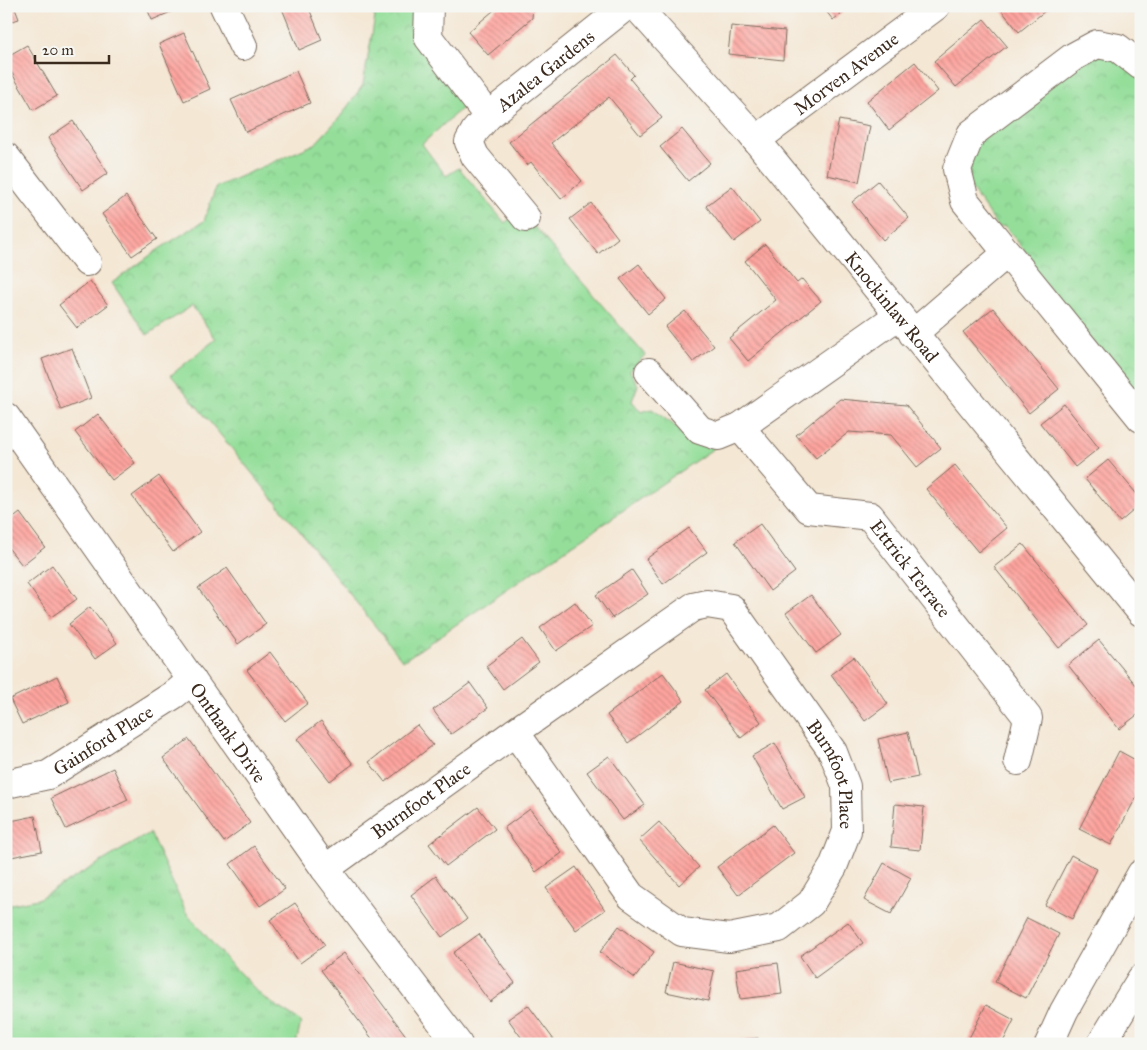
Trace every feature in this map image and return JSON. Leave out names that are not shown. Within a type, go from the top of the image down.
[{"type":"street","points":[[224,6],[243,46]]},
{"type":"street","name":"Azalea Gardens","points":[[430,6],[428,37],[488,116]]},
{"type":"street","name":"Azalea Gardens","points":[[526,218],[475,156],[469,142],[475,131],[488,116],[626,6]]},
{"type":"street","name":"Knockinlaw Road","points":[[636,6],[756,140],[1141,612]]},
{"type":"street","name":"Morven Avenue","points":[[756,140],[936,6]]},
{"type":"street","points":[[1141,66],[1118,48],[1097,44],[1073,57],[971,134],[957,169],[965,201],[1141,418]]},
{"type":"street","points":[[6,157],[87,262]]},
{"type":"street","points":[[649,372],[700,430],[718,436],[740,427],[906,324],[1007,253]]},
{"type":"street","name":"Ettrick Terrace","points":[[740,427],[808,509],[870,516],[1028,718],[1018,761]]},
{"type":"street","name":"Onthank Drive","points":[[10,430],[192,680],[325,868],[458,1044]]},
{"type":"street","name":"Burnfoot Place","points":[[325,868],[515,732],[693,607],[708,604],[732,608],[832,752],[846,786],[847,831],[833,867],[811,903],[779,928],[729,938],[682,932],[630,896],[515,732]]},
{"type":"street","name":"Gainford Place","points":[[6,784],[48,775],[175,694],[192,680]]},
{"type":"street","points":[[1049,1044],[1064,1011],[1141,874]]},
{"type":"street","points":[[1102,1044],[1141,979]]},
{"type":"green space","points":[[370,6],[414,6],[411,28],[467,98],[464,106],[422,144],[446,176],[459,168],[505,223],[520,210],[645,355],[630,371],[638,385],[632,401],[641,412],[652,409],[694,440],[726,440],[403,661],[294,524],[171,375],[216,339],[192,306],[147,335],[112,283],[159,249],[204,221],[216,187],[315,144],[340,117],[363,85],[375,17]]},
{"type":"green space","points":[[1096,52],[1141,70],[1141,400],[1032,268],[1033,261],[1005,226],[998,227],[968,184],[974,145]]},
{"type":"green space","points":[[150,833],[186,912],[224,957],[264,998],[301,1022],[296,1044],[6,1044],[6,905],[38,899]]},
{"type":"building","points":[[6,6],[14,6],[19,19],[6,23]]},
{"type":"building","points":[[146,6],[180,6],[180,8],[152,20]]},
{"type":"building","points":[[281,6],[308,6],[322,40],[299,50]]},
{"type":"building","points":[[499,6],[533,6],[532,18],[488,55],[468,32]]},
{"type":"building","points":[[822,6],[851,6],[833,20]]},
{"type":"building","points":[[998,6],[1051,6],[1019,32]]},
{"type":"building","points":[[984,19],[1007,46],[956,87],[934,61]]},
{"type":"building","points":[[731,26],[785,31],[783,60],[728,54]]},
{"type":"building","points":[[184,33],[210,89],[184,101],[159,44]]},
{"type":"building","points":[[27,45],[57,96],[33,110],[6,63],[6,57]]},
{"type":"building","points":[[617,55],[634,75],[630,79],[662,118],[640,135],[609,97],[551,143],[582,181],[561,199],[531,162],[527,165],[509,142]]},
{"type":"building","points":[[915,62],[938,91],[889,130],[867,101]]},
{"type":"building","points":[[296,71],[310,103],[246,132],[231,100]]},
{"type":"building","points":[[839,120],[870,126],[859,182],[827,175]]},
{"type":"building","points":[[73,121],[108,173],[83,190],[48,138]]},
{"type":"building","points":[[682,129],[710,163],[688,181],[660,147]]},
{"type":"building","points":[[878,181],[909,218],[883,240],[852,202]]},
{"type":"building","points":[[732,186],[760,222],[734,242],[706,206]]},
{"type":"building","points":[[126,196],[157,239],[132,256],[102,214]]},
{"type":"building","points":[[591,203],[618,238],[598,254],[570,219]]},
{"type":"building","points":[[765,244],[797,283],[802,279],[821,301],[748,361],[729,338],[776,300],[745,261]]},
{"type":"building","points":[[639,264],[666,299],[648,314],[620,279]]},
{"type":"building","points":[[90,281],[108,305],[77,328],[59,305]]},
{"type":"building","points":[[993,308],[1059,389],[1029,413],[963,332]]},
{"type":"building","points":[[685,311],[714,346],[693,362],[665,327]]},
{"type":"building","points":[[72,348],[91,398],[61,410],[42,359]]},
{"type":"building","points":[[840,399],[906,405],[941,448],[917,467],[891,435],[849,432],[816,458],[796,435]]},
{"type":"building","points":[[1064,404],[1099,448],[1075,467],[1040,423]]},
{"type":"building","points":[[98,414],[135,463],[112,480],[75,432]]},
{"type":"building","points":[[1108,460],[1141,499],[1141,504],[1120,522],[1085,479]]},
{"type":"building","points":[[955,465],[1007,528],[978,552],[926,489]]},
{"type":"building","points":[[159,476],[200,532],[173,552],[132,496]]},
{"type":"building","points":[[20,513],[45,547],[22,565],[6,545],[6,524]]},
{"type":"building","points":[[760,524],[795,572],[770,591],[735,542]]},
{"type":"building","points":[[689,528],[707,552],[663,584],[646,559]]},
{"type":"building","points":[[1023,544],[1088,625],[1059,648],[994,567]]},
{"type":"building","points":[[52,565],[77,599],[51,617],[27,584]]},
{"type":"building","points":[[227,568],[266,624],[238,644],[198,588]]},
{"type":"building","points":[[632,570],[648,594],[612,618],[596,595]]},
{"type":"building","points":[[811,595],[841,635],[816,653],[786,613]]},
{"type":"building","points":[[575,602],[592,626],[556,651],[540,628]]},
{"type":"building","points":[[90,607],[117,643],[95,659],[69,624]]},
{"type":"building","points":[[522,639],[539,662],[503,689],[486,666]]},
{"type":"building","points":[[1099,640],[1141,691],[1141,712],[1119,729],[1068,665]]},
{"type":"building","points":[[270,652],[308,703],[285,721],[247,670]]},
{"type":"building","points":[[854,657],[888,704],[865,721],[831,674]]},
{"type":"building","points":[[663,673],[684,701],[628,743],[607,715]]},
{"type":"building","points":[[726,674],[761,722],[741,738],[705,690]]},
{"type":"building","points":[[57,676],[69,702],[22,724],[10,699]]},
{"type":"building","points":[[470,683],[488,708],[451,734],[433,710]]},
{"type":"building","points":[[321,721],[353,764],[330,781],[297,739]]},
{"type":"building","points":[[417,725],[433,745],[385,782],[369,762]]},
{"type":"building","points":[[908,732],[918,777],[888,783],[878,739]]},
{"type":"building","points":[[189,739],[250,823],[224,842],[163,758]]},
{"type":"building","points":[[775,743],[805,797],[782,809],[752,756]]},
{"type":"building","points":[[1119,751],[1141,763],[1141,788],[1111,845],[1079,829]]},
{"type":"building","points":[[609,756],[645,805],[623,820],[587,772]]},
{"type":"building","points":[[113,768],[128,800],[66,829],[51,798]]},
{"type":"building","points":[[895,804],[924,807],[920,850],[891,847]]},
{"type":"building","points":[[478,807],[495,829],[446,866],[429,844]]},
{"type":"building","points":[[530,809],[562,853],[536,872],[504,828]]},
{"type":"building","points":[[35,816],[42,851],[6,858],[6,822]]},
{"type":"building","points":[[659,822],[699,867],[679,885],[639,840]]},
{"type":"building","points":[[773,825],[794,853],[738,895],[717,867]]},
{"type":"building","points":[[254,846],[285,889],[260,906],[230,864]]},
{"type":"building","points":[[1071,855],[1097,869],[1072,919],[1045,905]]},
{"type":"building","points":[[884,863],[911,878],[891,914],[864,900]]},
{"type":"building","points":[[576,867],[605,910],[576,930],[546,888]]},
{"type":"building","points":[[436,876],[467,919],[442,937],[411,895]]},
{"type":"building","points":[[295,903],[325,945],[300,963],[270,920]]},
{"type":"building","points":[[1027,918],[1059,934],[1026,998],[995,982]]},
{"type":"building","points":[[848,922],[863,943],[815,978],[800,956]]},
{"type":"building","points":[[619,926],[654,952],[635,978],[600,952]]},
{"type":"building","points":[[479,934],[515,983],[490,1002],[453,953]]},
{"type":"building","points":[[344,953],[407,1037],[397,1044],[376,1044],[321,970]]},
{"type":"building","points":[[673,962],[714,971],[708,1001],[666,992]]},
{"type":"building","points":[[778,963],[782,994],[740,999],[736,969]]},
{"type":"building","points":[[528,1005],[557,1044],[526,1044],[508,1019]]},
{"type":"building","points":[[986,1005],[1014,1020],[1002,1044],[966,1044]]},
{"type":"building","points":[[758,1038],[759,1044],[739,1044],[739,1040]]}]
